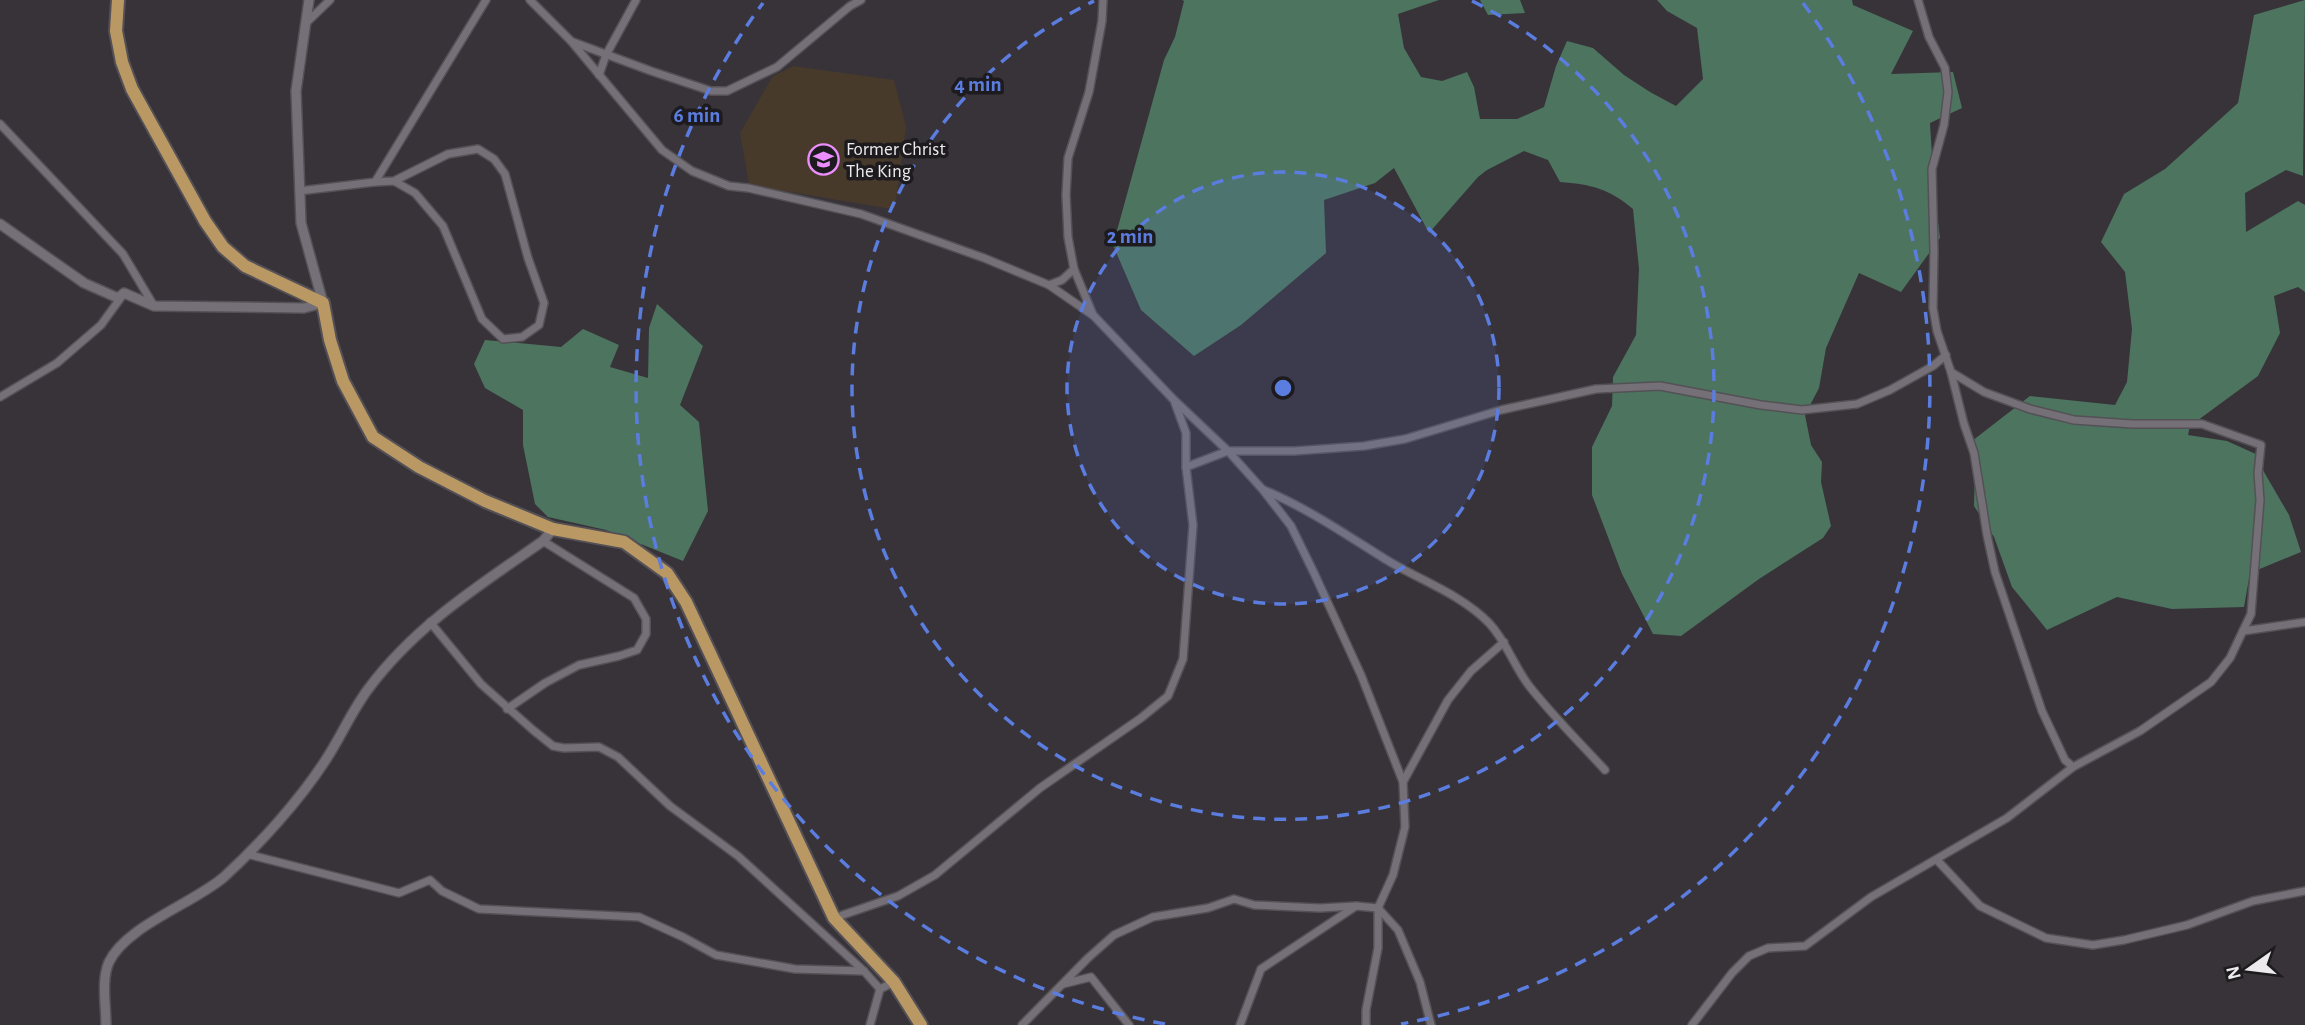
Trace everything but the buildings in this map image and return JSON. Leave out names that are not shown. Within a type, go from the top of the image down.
[{"type":"highway","points":[[118,0],[117,31],[122,62],[132,89],[211,230],[223,247],[245,266],[323,303],[330,340],[343,382],[373,437],[430,473],[485,501],[553,529],[624,542],[667,573],[686,602],[834,918],[894,982],[921,1025]]},
{"type":"street","points":[[124,293],[154,306],[304,308],[323,303],[301,223],[299,191],[296,91],[309,0]]},
{"type":"street","points":[[306,23],[330,0]]},
{"type":"street","points":[[375,182],[486,0]]},
{"type":"street","points":[[530,0],[571,41],[662,150],[692,171],[729,186],[861,214],[985,258],[1049,285],[1094,316],[1263,490],[1291,526],[1308,561],[1361,675],[1403,782],[1405,827],[1393,875],[1378,908],[1378,948],[1366,1010],[1366,1025]]},
{"type":"street","points":[[599,75],[606,55],[636,0]]},
{"type":"street","points":[[571,41],[710,90],[727,91],[777,67],[850,6],[861,0]]},
{"type":"street","points":[[1094,316],[1074,269],[1068,237],[1066,195],[1068,158],[1089,92],[1102,21],[1103,0]]},
{"type":"street","points":[[1918,0],[1929,37],[1945,68],[1948,92],[1944,125],[1932,169],[1933,308],[1937,331],[1974,453],[1995,572],[2042,710],[2065,760],[2073,767]]},
{"type":"street","points":[[0,124],[122,254],[154,306]]},
{"type":"street","points":[[299,191],[394,181],[448,154],[478,149],[494,159],[505,173],[528,258],[544,303],[538,325],[522,337],[503,338],[482,319],[443,226],[415,193],[394,181]]},
{"type":"street","points":[[0,224],[84,283],[118,298],[124,293]]},
{"type":"street","points":[[1049,285],[1062,280],[1074,269]]},
{"type":"street","points":[[0,397],[57,363],[101,325],[124,293]]},
{"type":"street","points":[[1186,467],[1228,451],[1293,451],[1364,446],[1405,439],[1501,410],[1596,389],[1660,386],[1802,410],[1857,404],[1891,390],[1933,366],[1946,355]]},
{"type":"street","points":[[1692,1025],[1732,973],[1749,956],[1768,948],[1805,946],[1871,897],[2007,818],[2073,767],[2140,731],[2211,682],[2231,658],[2250,614],[2256,569],[2261,445],[2202,424],[2132,424],[2074,420],[2030,409],[1996,396],[1951,372]]},
{"type":"street","points":[[834,918],[898,897],[935,875],[1040,788],[1141,718],[1168,696],[1183,659],[1193,525],[1186,467],[1186,433],[1173,399]]},
{"type":"street","points":[[1263,490],[1283,498],[1351,536],[1386,560],[1464,603],[1489,623],[1504,642],[1528,684],[1605,770]]},
{"type":"street","points":[[106,1025],[105,981],[109,962],[119,947],[137,932],[221,879],[247,854],[294,802],[325,761],[368,689],[398,654],[430,622],[543,541],[553,529]]},
{"type":"street","points":[[508,709],[545,683],[579,665],[637,650],[646,634],[646,619],[634,597],[543,541]]},
{"type":"street","points":[[430,622],[481,684],[552,746],[599,747],[618,757],[670,806],[738,856],[864,971],[880,989]]},
{"type":"street","points":[[2243,631],[2305,622]]},
{"type":"street","points":[[1403,782],[1448,700],[1471,671],[1504,642]]},
{"type":"street","points":[[247,854],[399,893],[430,880],[442,891],[479,909],[639,917],[716,955],[794,969],[864,971]]},
{"type":"street","points":[[1937,860],[1980,906],[2046,938],[2093,945],[2187,925],[2253,901],[2305,891]]},
{"type":"street","points":[[1022,1025],[1114,935],[1153,917],[1208,908],[1234,899],[1254,905],[1378,908],[1398,930],[1420,982],[1431,1025]]},
{"type":"street","points":[[1240,1025],[1261,969],[1356,906]]},
{"type":"street","points":[[1063,984],[1091,977],[1129,1025]]},
{"type":"street","points":[[870,1025],[880,989],[894,982]]},
{"type":"shaded area","name":"Former Christ The King","points":[[793,66],[894,80],[906,127],[895,208],[749,185],[740,133],[772,77]]},
{"type":"green space","points":[[1182,0],[1439,0],[1398,14],[1404,48],[1421,77],[1442,81],[1467,72],[1474,87],[1480,119],[1517,119],[1544,107],[1556,66],[1567,41],[1593,48],[1624,75],[1676,106],[1703,79],[1697,28],[1667,11],[1657,0],[1852,0],[1853,5],[1913,31],[1891,74],[1953,72],[1962,108],[1930,123],[1940,238],[1901,292],[1859,273],[1826,348],[1819,388],[1805,415],[1811,445],[1822,462],[1821,482],[1831,526],[1823,538],[1759,579],[1681,636],[1653,634],[1622,574],[1592,495],[1592,447],[1612,406],[1613,377],[1636,335],[1639,269],[1633,209],[1599,189],[1560,182],[1548,160],[1524,151],[1478,177],[1429,233],[1394,168],[1375,183],[1324,200],[1326,253],[1241,325],[1194,356],[1141,310],[1113,245],[1164,60],[1175,37],[1184,1]]},
{"type":"green space","points":[[1480,0],[1520,0],[1525,13],[1488,15]]},
{"type":"green space","points":[[2305,0],[2303,176],[2286,170],[2245,193],[2246,232],[2298,201],[2305,205],[2305,292],[2298,287],[2274,296],[2280,333],[2258,376],[2190,426],[2188,435],[2227,441],[2258,455],[2264,472],[2289,515],[2301,552],[2250,573],[2244,607],[2172,609],[2117,597],[2047,630],[2012,587],[1994,537],[1974,506],[1975,467],[1972,441],[2030,396],[2115,405],[2127,382],[2132,329],[2125,272],[2101,242],[2124,194],[2165,169],[2238,103],[2254,15]]},
{"type":"green space","points":[[657,304],[703,346],[680,405],[699,422],[708,511],[683,561],[606,530],[548,517],[535,504],[523,445],[523,410],[485,388],[474,364],[485,340],[561,347],[583,329],[619,345],[610,367],[648,378],[649,328]]},
{"type":"place","name":"Former Christ The King","points":[[823,159]]}]
